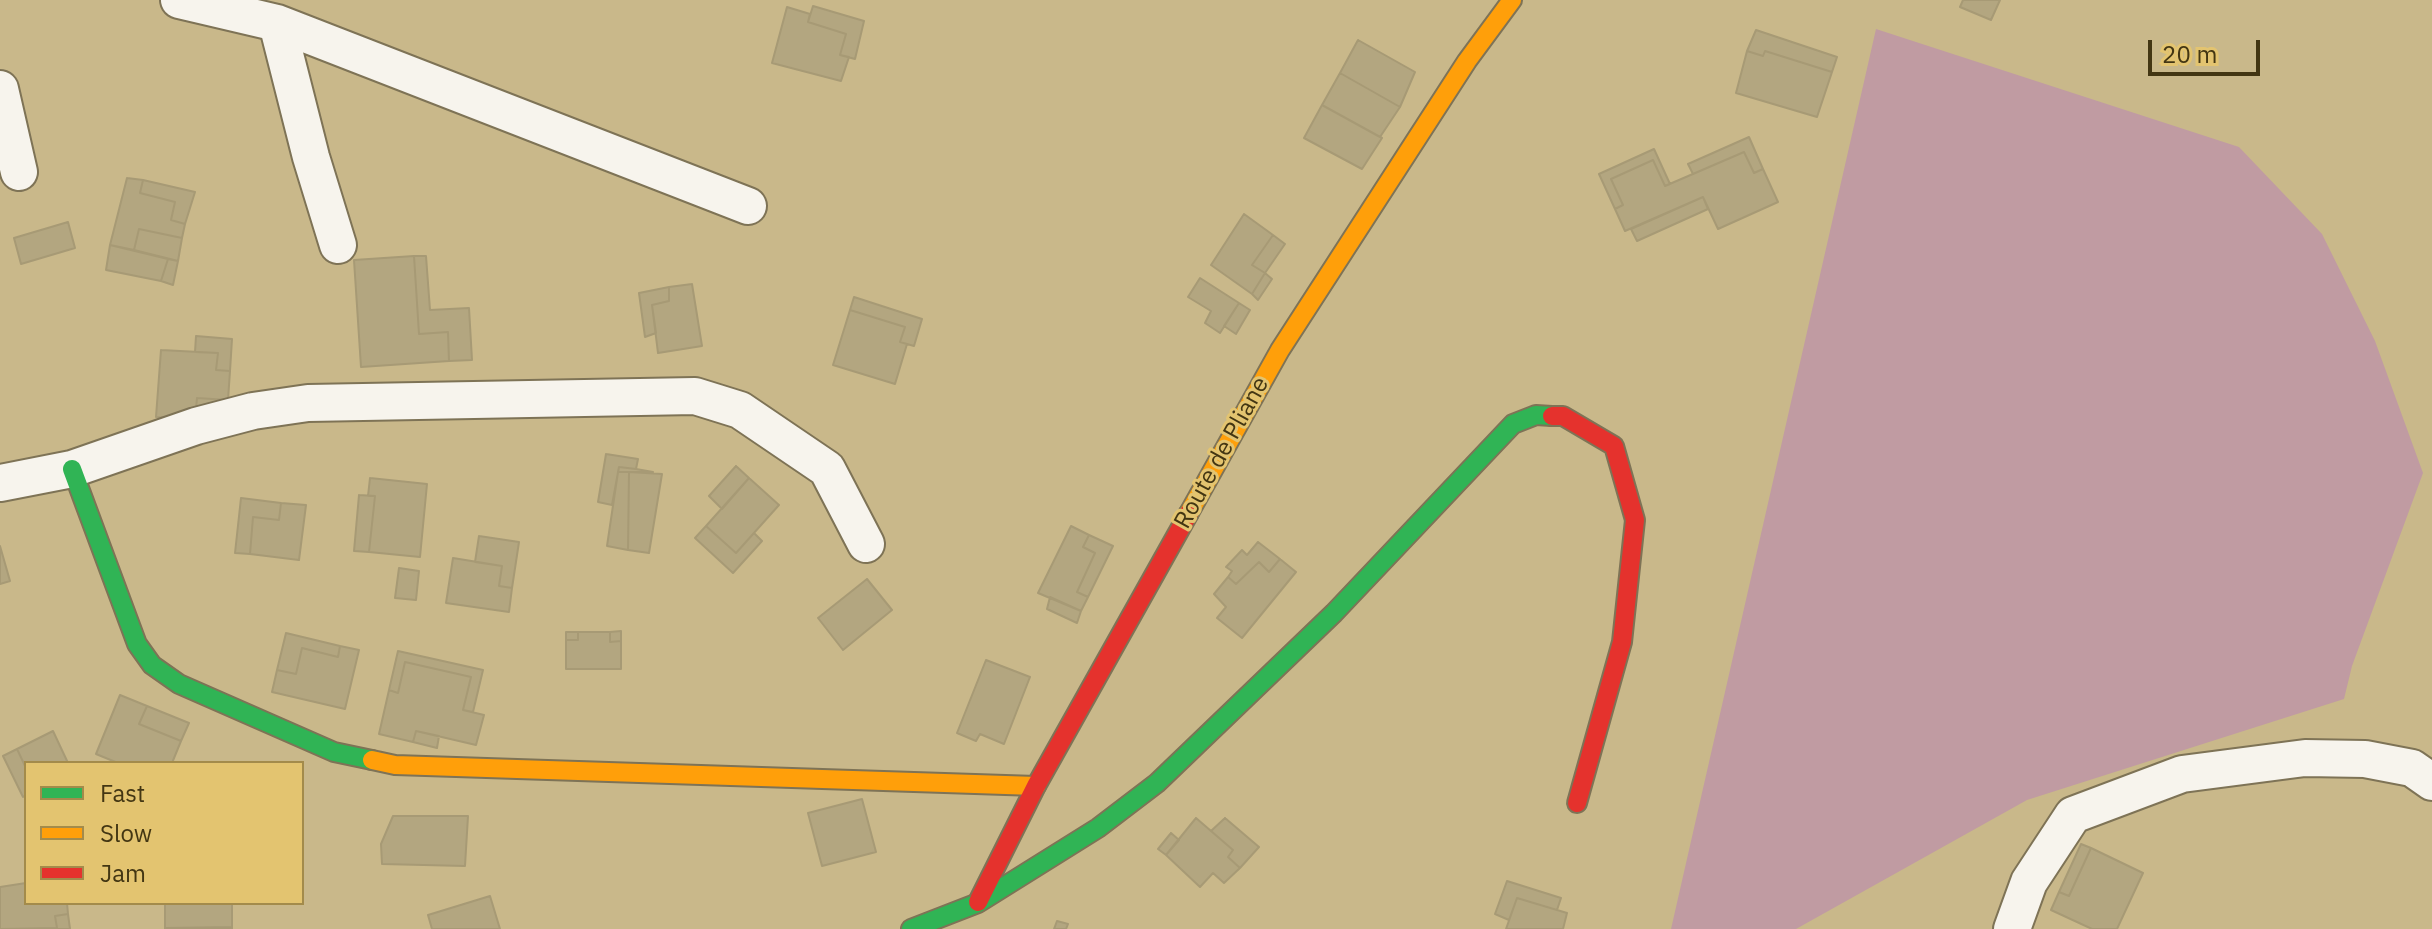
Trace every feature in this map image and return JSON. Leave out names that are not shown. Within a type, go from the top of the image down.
[{"type":"street","points":[[179,0],[277,23],[748,206]]},
{"type":"street","name":"Route de Pliane","points":[[971,929],[978,903],[1036,786],[1280,350],[1467,61],[1512,0]]},
{"type":"street","points":[[277,23],[311,157],[338,245]]},
{"type":"street","points":[[0,89],[19,172]]},
{"type":"street","points":[[0,483],[72,469],[196,426],[253,411],[308,403],[695,396],[740,410],[827,469],[866,544]]},
{"type":"street","points":[[911,929],[978,903],[1098,828],[1168,774],[1334,613],[1513,424],[1536,415],[1563,416],[1614,446],[1635,520],[1622,642],[1577,803]]},
{"type":"street","points":[[72,469],[137,644],[152,665],[179,684],[334,752],[395,765],[1036,786]]},
{"type":"street","points":[[2012,929],[2029,882],[2073,815],[2182,774],[2305,758],[2365,759],[2412,768],[2432,782]]},
{"type":"shaded area","points":[[1876,29],[2239,147],[2322,234],[2375,341],[2423,473],[2352,666],[2344,699],[2027,800],[1796,929],[1671,929]]},
{"type":"building","points":[[1963,0],[2000,0],[1991,20],[1960,7]]},
{"type":"building","points":[[813,6],[864,21],[855,59],[840,55],[846,34],[808,22]]},
{"type":"building","points":[[787,7],[810,14],[808,22],[846,34],[840,55],[849,57],[841,81],[772,63]]},
{"type":"building","points":[[1756,30],[1837,57],[1832,72],[1765,51],[1763,56],[1747,51]]},
{"type":"building","points":[[1358,40],[1415,72],[1400,107],[1340,73]]},
{"type":"building","points":[[1747,51],[1763,56],[1765,51],[1832,72],[1817,117],[1736,93]]},
{"type":"building","points":[[1340,73],[1400,107],[1380,137],[1322,105]]},
{"type":"building","points":[[1322,105],[1382,138],[1362,169],[1304,138]]},
{"type":"building","points":[[1749,137],[1763,169],[1754,173],[1744,152],[1693,174],[1688,164]]},
{"type":"building","points":[[1654,149],[1670,184],[1665,186],[1653,160],[1611,179],[1623,205],[1615,209],[1599,174]]},
{"type":"building","points":[[1744,152],[1754,173],[1763,169],[1778,202],[1718,229],[1703,197],[1625,231],[1615,209],[1623,205],[1611,179],[1653,160],[1665,186]]},
{"type":"building","points":[[127,178],[143,180],[140,193],[175,202],[171,220],[185,224],[182,238],[139,229],[134,250],[110,245]]},
{"type":"building","points":[[143,180],[195,192],[185,224],[171,220],[175,202],[140,193]]},
{"type":"building","points":[[1703,197],[1708,209],[1637,241],[1631,229]]},
{"type":"building","points":[[1244,214],[1273,235],[1252,265],[1265,273],[1252,294],[1211,265]]},
{"type":"building","points":[[68,222],[75,248],[21,264],[14,238]]},
{"type":"building","points":[[139,229],[182,238],[178,261],[134,250]]},
{"type":"building","points":[[1273,235],[1285,244],[1265,273],[1252,265]]},
{"type":"building","points":[[110,245],[168,259],[161,281],[106,270]]},
{"type":"building","points":[[414,256],[419,334],[448,332],[449,361],[361,367],[354,260]]},
{"type":"building","points":[[414,256],[426,256],[430,310],[469,308],[472,360],[449,361],[448,332],[419,334]]},
{"type":"building","points":[[168,259],[178,261],[173,285],[161,281]]},
{"type":"building","points":[[1265,273],[1272,279],[1258,300],[1252,294]]},
{"type":"building","points":[[1200,278],[1239,303],[1220,333],[1205,323],[1211,311],[1188,297]]},
{"type":"building","points":[[692,284],[702,346],[658,353],[652,305],[669,301],[669,287]]},
{"type":"building","points":[[669,287],[669,301],[652,305],[656,333],[645,337],[639,293]]},
{"type":"building","points":[[854,297],[922,319],[914,346],[900,342],[905,327],[850,310]]},
{"type":"building","points":[[1239,303],[1250,310],[1236,334],[1224,326]]},
{"type":"building","points":[[850,310],[905,327],[900,342],[907,344],[895,384],[833,365]]},
{"type":"building","points":[[196,336],[232,339],[230,371],[216,370],[218,353],[195,352]]},
{"type":"building","points":[[161,350],[218,353],[216,370],[230,371],[228,400],[197,398],[195,419],[156,417]]},
{"type":"building","points":[[197,398],[228,400],[196,410]]},
{"type":"building","points":[[606,454],[638,459],[636,469],[619,467],[612,505],[598,502]]},
{"type":"building","points":[[736,466],[749,478],[722,509],[709,496]]},
{"type":"building","points":[[619,467],[636,469],[653,472],[618,472]]},
{"type":"building","points":[[618,472],[629,472],[628,550],[607,546]]},
{"type":"building","points":[[629,472],[662,474],[649,553],[628,550]]},
{"type":"building","points":[[370,478],[427,484],[420,557],[369,552],[375,496],[368,496]]},
{"type":"building","points":[[749,478],[779,505],[736,553],[706,526]]},
{"type":"building","points":[[359,495],[375,496],[369,552],[354,551]]},
{"type":"building","points":[[241,498],[281,503],[279,520],[253,517],[250,554],[235,553]]},
{"type":"building","points":[[281,503],[306,505],[299,560],[250,554],[253,517],[279,520]]},
{"type":"building","points":[[706,526],[736,553],[754,533],[762,541],[733,573],[695,538]]},
{"type":"building","points":[[1071,526],[1089,535],[1083,547],[1095,553],[1077,592],[1088,597],[1081,611],[1038,593]]},
{"type":"building","points":[[1089,535],[1113,546],[1088,597],[1077,592],[1095,553],[1083,547]]},
{"type":"building","points":[[479,536],[519,542],[512,588],[499,586],[502,566],[475,562]]},
{"type":"building","points":[[1258,542],[1280,559],[1269,572],[1259,562],[1236,584],[1228,577],[1232,571],[1226,567],[1242,550],[1247,555]]},
{"type":"building","points":[[0,546],[10,581],[0,584]]},
{"type":"building","points":[[453,558],[502,566],[499,586],[512,588],[509,612],[446,603]]},
{"type":"building","points":[[1280,559],[1296,572],[1242,638],[1217,618],[1226,607],[1214,594],[1228,577],[1236,584],[1259,562],[1269,572]]},
{"type":"building","points":[[399,568],[419,571],[416,600],[395,598]]},
{"type":"building","points":[[867,579],[892,610],[843,650],[818,618]]},
{"type":"building","points":[[1050,597],[1081,611],[1077,623],[1047,609]]},
{"type":"building","points":[[621,631],[621,641],[610,642],[610,632]]},
{"type":"building","points":[[566,632],[578,632],[578,640],[566,640]]},
{"type":"building","points":[[578,632],[610,632],[610,642],[621,641],[621,669],[566,669],[566,640],[578,640]]},
{"type":"building","points":[[286,633],[340,646],[338,657],[302,648],[296,674],[277,670]]},
{"type":"building","points":[[340,646],[359,650],[345,709],[272,692],[277,670],[296,674],[302,648],[338,657]]},
{"type":"building","points":[[398,651],[483,670],[473,712],[463,710],[471,677],[405,662],[398,693],[389,690]]},
{"type":"building","points":[[986,660],[1030,677],[1004,744],[980,734],[976,741],[957,733]]},
{"type":"building","points":[[405,662],[471,677],[463,710],[484,715],[476,745],[416,731],[413,742],[379,734],[389,690],[398,693]]},
{"type":"building","points":[[120,695],[147,706],[139,724],[181,741],[173,761],[113,761],[96,754]]},
{"type":"building","points":[[147,706],[189,723],[181,741],[139,724]]},
{"type":"building","points":[[53,731],[67,761],[24,761],[24,764],[17,749]]},
{"type":"building","points":[[416,731],[439,736],[437,748],[413,742]]},
{"type":"building","points":[[17,749],[24,764],[23,797],[3,756]]},
{"type":"building","points":[[862,799],[876,852],[822,866],[808,813]]},
{"type":"building","points":[[393,816],[468,816],[465,866],[382,864],[381,844]]},
{"type":"building","points":[[1196,818],[1233,850],[1228,857],[1240,868],[1224,883],[1213,873],[1200,887],[1166,855]]},
{"type":"building","points":[[1225,818],[1259,847],[1240,868],[1228,857],[1233,850],[1211,831]]},
{"type":"building","points":[[1171,833],[1179,840],[1166,855],[1158,849]]},
{"type":"building","points":[[2081,844],[2091,848],[2069,896],[2059,892]]},
{"type":"building","points":[[2091,848],[2143,873],[2117,929],[2092,929],[2051,910],[2059,892],[2069,896]]},
{"type":"building","points":[[1507,881],[1561,898],[1557,910],[1517,898],[1509,920],[1495,914]]},
{"type":"building","points":[[24,883],[24,905],[67,905],[68,914],[55,916],[57,928],[0,929],[0,887]]},
{"type":"building","points":[[490,896],[500,929],[432,929],[428,915]]},
{"type":"building","points":[[1517,898],[1567,913],[1563,929],[1506,929]]},
{"type":"building","points":[[165,905],[232,905],[232,927],[165,928]]},
{"type":"building","points":[[68,914],[70,929],[48,929],[57,928],[55,916]]},
{"type":"building","points":[[1057,921],[1068,924],[1066,929],[1054,929]]},
{"type":"building","points":[[165,928],[232,929],[165,929]]},
{"type":"traffic: fast","points":[[911,929],[978,903],[1098,828],[1157,783],[1334,613],[1513,424],[1536,415],[1552,416]]},
{"type":"traffic: fast","points":[[72,469],[137,644],[152,665],[179,684],[334,752],[372,760]]},
{"type":"traffic: slow","points":[[1189,513],[1280,350],[1467,61],[1512,0]]},
{"type":"traffic: slow","points":[[372,760],[395,765],[1036,786]]},
{"type":"traffic: jam","points":[[1552,416],[1563,416],[1614,446],[1635,520],[1622,642],[1577,803]]},
{"type":"traffic: jam","points":[[978,902],[1036,786],[1189,513]]}]
